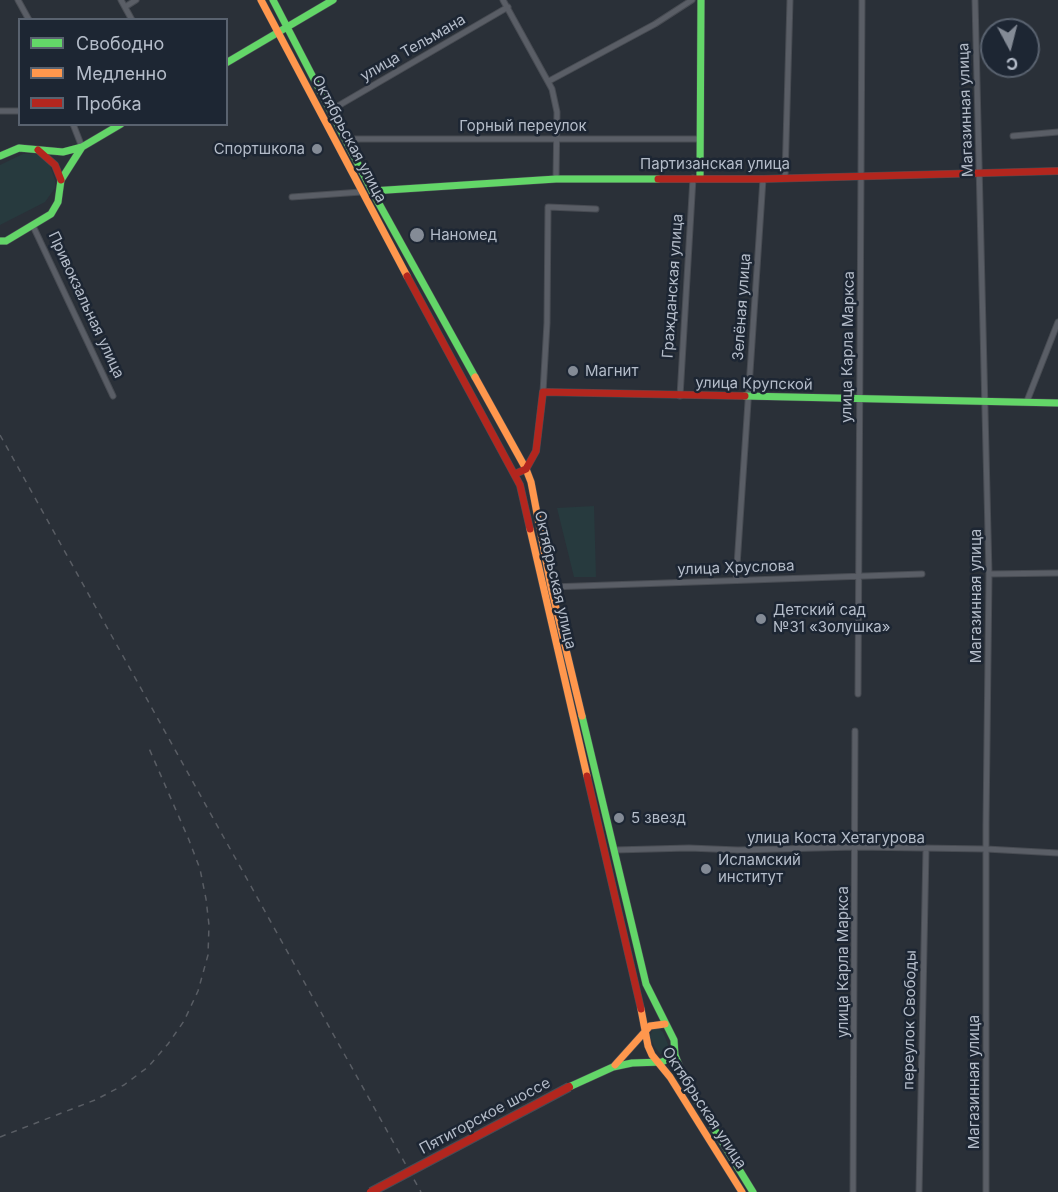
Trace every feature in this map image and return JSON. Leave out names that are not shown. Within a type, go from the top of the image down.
[{"type":"main road","name":"Октябрьская улица","points":[[261,0],[515,474],[522,493],[648,1046],[652,1055],[674,1082],[742,1192]]},
{"type":"main road","name":"Октябрьская улица","points":[[273,0],[372,191],[526,469],[531,482],[551,587],[646,984],[675,1045],[675,1055],[691,1093],[753,1192]]},
{"type":"main road","points":[[228,62],[333,0]]},
{"type":"main road","name":"Гражданская улица","points":[[696,178],[700,139],[701,0]]},
{"type":"main road","points":[[2,152],[18,148],[63,152],[82,147],[118,126]]},
{"type":"main road","points":[[0,241],[6,241],[51,214],[58,202],[61,180],[82,147]]},
{"type":"main road","points":[[38,149],[55,165],[61,180]]},
{"type":"main road","name":"Партизанская улица","points":[[372,191],[556,179],[763,179],[1058,171]]},
{"type":"main road","points":[[515,474],[526,469],[532,461],[538,443],[543,392]]},
{"type":"main road","name":"улица Крупской","points":[[543,392],[1058,403]]},
{"type":"main road","name":"Пятигорское шоссе","points":[[612,1067],[652,1025],[664,1024]]},
{"type":"main road","name":"Пятигорское шоссе","points":[[371,1192],[569,1087],[612,1067],[667,1060],[675,1055]]},
{"type":"street","points":[[18,0],[28,18]]},
{"type":"street","points":[[121,0],[131,18]]},
{"type":"street","points":[[125,7],[136,0]]},
{"type":"street","points":[[503,0],[549,81],[557,112],[556,179]]},
{"type":"street","points":[[549,81],[655,24],[692,0]]},
{"type":"street","points":[[785,178],[790,0]]},
{"type":"street","name":"улица Карла Маркса","points":[[858,694],[862,0]]},
{"type":"street","name":"Магазинная улица","points":[[975,0],[989,574],[986,1192]]},
{"type":"street","name":"улица Тельмана","points":[[331,110],[508,7]]},
{"type":"street","points":[[0,111],[18,111]]},
{"type":"street","points":[[74,126],[82,147]]},
{"type":"street","points":[[1013,136],[1058,132]]},
{"type":"street","name":"Горный переулок","points":[[346,140],[700,139]]},
{"type":"street","name":"Гражданская улица","points":[[680,396],[696,178]]},
{"type":"street","name":"Зелёная улица","points":[[736,580],[763,179]]},
{"type":"street","points":[[292,197],[362,192]]},
{"type":"street","points":[[543,392],[549,207],[596,209]]},
{"type":"street","name":"Привокзальная улица","points":[[33,226],[113,396]]},
{"type":"street","points":[[1027,401],[1058,322]]},
{"type":"street","points":[[989,574],[1058,573]]},
{"type":"street","name":"улица Хруслова","points":[[551,587],[922,574]]},
{"type":"street","name":"улица Карла Маркса","points":[[853,1192],[855,731]]},
{"type":"street","name":"улица Коста Хетагурова","points":[[615,850],[856,847],[986,849],[1058,853]]},
{"type":"street","name":"переулок Свободы","points":[[919,1192],[926,849]]},
{"type":"green space","points":[[23,154],[36,154],[49,163],[55,180],[55,188],[45,202],[0,225],[0,165]]},
{"type":"green space","points":[[594,506],[596,577],[574,577],[557,508]]},
{"type":"green space","points":[[655,1028],[663,1032],[669,1047],[666,1054],[660,1054],[654,1046],[650,1036]]},
{"type":"railway","points":[[0,435],[421,1192]]},
{"type":"railway","points":[[0,1137],[95,1100],[124,1085],[148,1067],[168,1044],[184,1021],[198,991],[208,955],[209,925],[200,869],[148,746]]},
{"type":"traffic: fast","points":[[273,0],[372,191],[475,377]]},
{"type":"traffic: fast","points":[[228,62],[333,0]]},
{"type":"traffic: fast","points":[[700,178],[701,0]]},
{"type":"traffic: fast","points":[[0,156],[19,148],[63,152],[82,147],[118,126]]},
{"type":"traffic: fast","points":[[0,241],[6,241],[51,214],[58,202],[61,180],[82,147]]},
{"type":"traffic: fast","points":[[372,191],[556,179],[658,179]]},
{"type":"traffic: fast","points":[[745,396],[1058,403]]},
{"type":"traffic: fast","points":[[582,716],[646,984],[674,1040],[675,1055],[686,1083],[753,1192]]},
{"type":"traffic: fast","points":[[569,1087],[613,1067],[632,1063],[662,1062],[675,1055]]},
{"type":"traffic: slow","points":[[261,0],[407,276]]},
{"type":"traffic: slow","points":[[475,377],[531,482],[551,587],[582,716]]},
{"type":"traffic: slow","points":[[530,529],[587,776]]},
{"type":"traffic: slow","points":[[641,1009],[652,1055],[670,1077],[742,1192]]},
{"type":"traffic: slow","points":[[615,1065],[650,1026],[665,1024]]},
{"type":"traffic: jam","points":[[38,150],[55,165],[61,180]]},
{"type":"traffic: jam","points":[[658,179],[763,179],[1058,171]]},
{"type":"traffic: jam","points":[[407,276],[520,485],[530,529]]},
{"type":"traffic: jam","points":[[515,474],[526,469],[536,451],[543,392],[745,396]]},
{"type":"traffic: jam","points":[[587,776],[641,1009]]},
{"type":"traffic: jam","points":[[371,1192],[569,1087]]},
{"type":"place","name":"Спортшкола","points":[[317,149]]},
{"type":"place","name":"Наномед","points":[[417,235]]},
{"type":"place","name":"Магнит","points":[[573,371]]},
{"type":"place","name":"Детский сад №31 «Золушка»","points":[[761,619]]},
{"type":"place","name":"5 звезд","points":[[619,818]]},
{"type":"place","name":"Исламский институт","points":[[706,869]]}]
